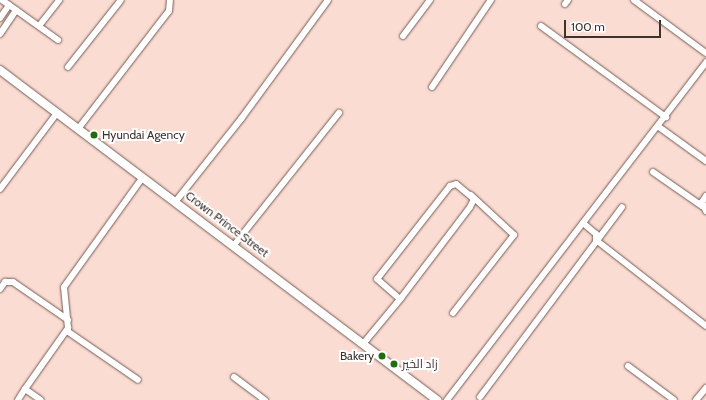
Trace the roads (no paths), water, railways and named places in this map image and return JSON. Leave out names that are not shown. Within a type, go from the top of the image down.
[{"type":"main road","name":"Crown Prince Street","points":[[0,70],[176,201],[437,400]]},
{"type":"street","points":[[2,0],[58,40]]},
{"type":"street","points":[[39,26],[59,0]]},
{"type":"street","points":[[68,67],[120,0]]},
{"type":"street","points":[[78,129],[169,11],[170,0]]},
{"type":"street","points":[[176,201],[242,119],[328,0]]},
{"type":"street","points":[[403,36],[430,0]]},
{"type":"street","points":[[432,87],[491,0]]},
{"type":"street","points":[[634,0],[706,53]]},
{"type":"street","points":[[0,18],[9,5]]},
{"type":"street","points":[[0,34],[16,10]]},
{"type":"street","points":[[541,26],[666,117]]},
{"type":"street","points":[[447,400],[659,127],[706,62]]},
{"type":"street","points":[[0,189],[57,113]]},
{"type":"street","points":[[234,245],[339,113]]},
{"type":"street","points":[[659,127],[706,161]]},
{"type":"street","points":[[653,172],[704,208],[706,196]]},
{"type":"street","points":[[18,400],[67,331],[68,320],[64,287],[143,177]]},
{"type":"street","points":[[400,299],[377,279],[450,186],[456,184],[467,192],[514,235],[453,313]]},
{"type":"street","points":[[363,344],[400,299],[470,207],[474,199],[467,192]]},
{"type":"street","points":[[480,397],[622,207]]},
{"type":"street","points":[[583,223],[596,234],[596,240]]},
{"type":"street","points":[[596,240],[706,326]]},
{"type":"street","points":[[0,289],[5,282],[13,282],[68,320]]},
{"type":"street","points":[[67,331],[138,380]]},
{"type":"street","points":[[628,366],[674,400]]},
{"type":"street","points":[[234,378],[265,400]]},
{"type":"street","points":[[696,400],[706,388]]},
{"type":"street","points":[[25,389],[41,400]]},
{"type":"place","name":"Hyundai Agency","points":[[94,135]]},
{"type":"place","name":"Bakery","points":[[382,356]]},
{"type":"place","name":"زاد الخير","points":[[394,364]]}]
